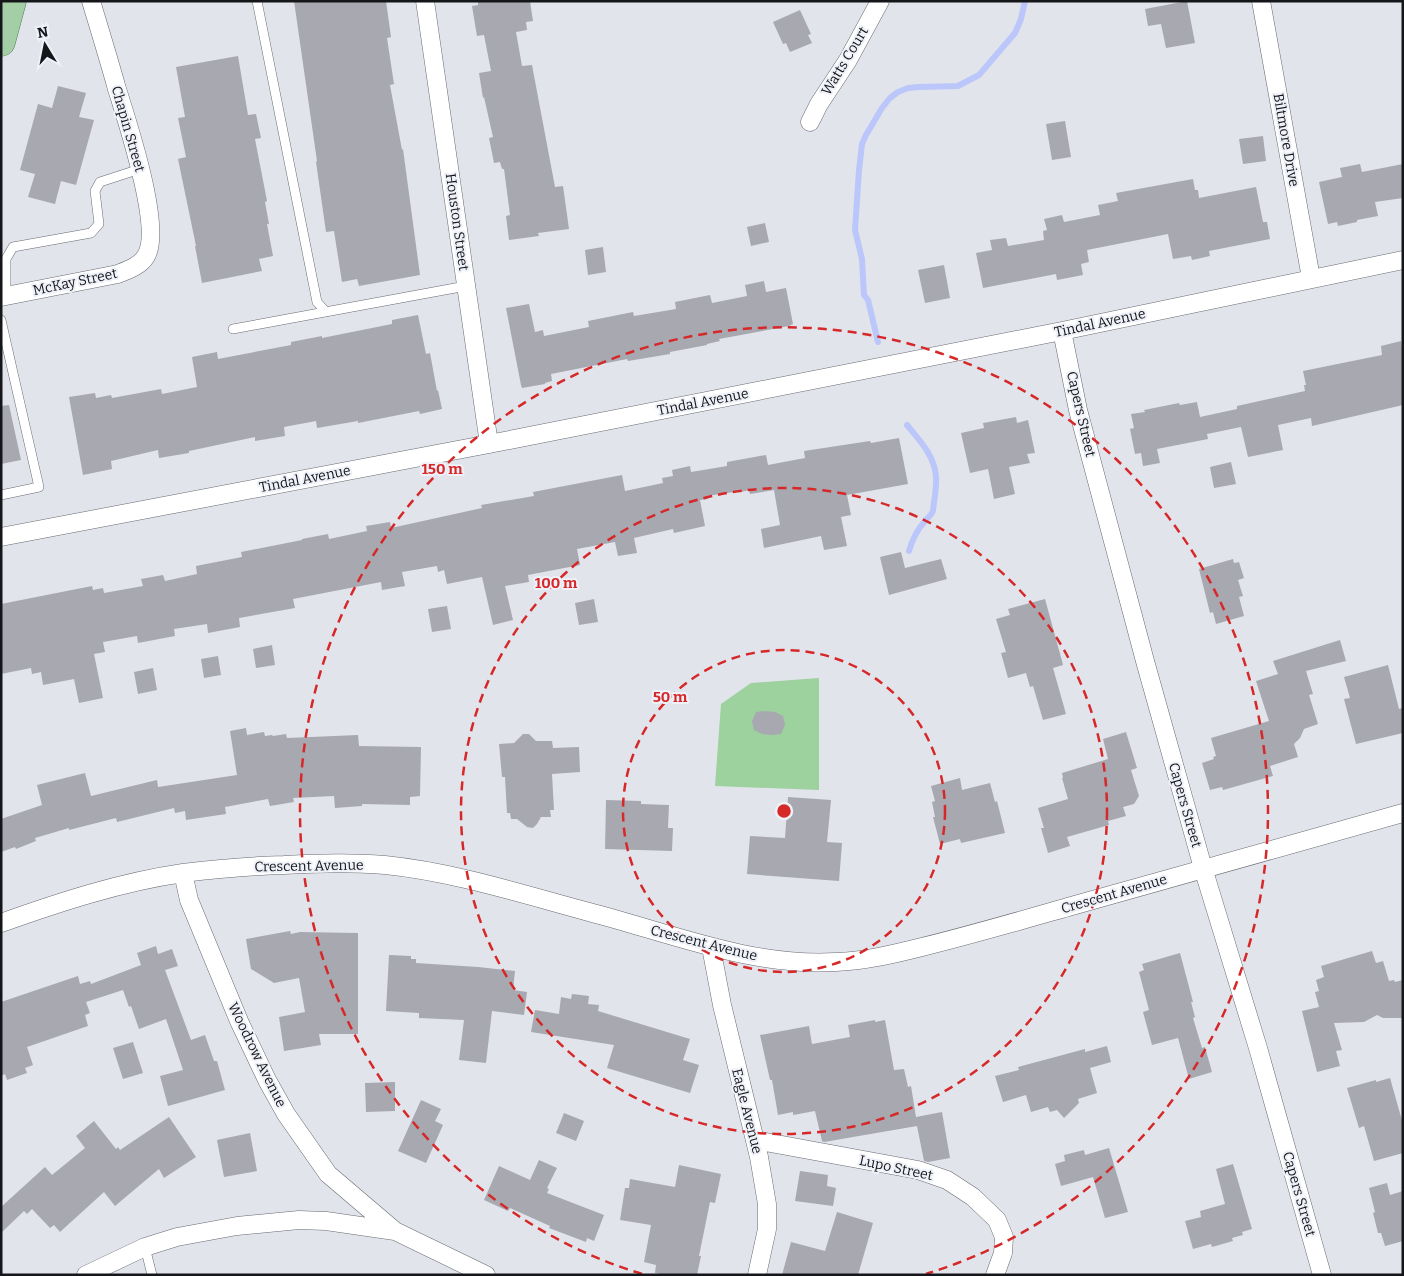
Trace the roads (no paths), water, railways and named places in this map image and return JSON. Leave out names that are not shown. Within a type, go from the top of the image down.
[{"type":"main road","points":[[1,42],[12,1]]},
{"type":"street","name":"Chapin Street","points":[[91,1],[140,168],[148,206],[151,235],[150,248],[145,258]]},
{"type":"street","name":"Houston Street","points":[[425,1],[489,444]]},
{"type":"street","name":"Watts Court","points":[[810,122],[819,104],[848,60],[880,1]]},
{"type":"street","name":"Biltmore Drive","points":[[1261,1],[1311,278]]},
{"type":"street","name":"McKay Street","points":[[4,297],[118,274],[133,268],[145,258]]},
{"type":"street","name":"Tindal Avenue","points":[[1,537],[489,444],[1062,331],[1403,260]]},
{"type":"street","name":"Capers Street","points":[[1062,331],[1083,428],[1145,661],[1203,868],[1258,1048],[1322,1275]]},
{"type":"street","name":"Crescent Avenue","points":[[1,923],[85,895],[183,873],[318,863],[385,865],[450,876],[603,916],[711,947],[748,955],[794,961],[836,962],[886,956],[966,937],[1203,868],[1403,813]]},
{"type":"street","name":"Woodrow Avenue","points":[[183,873],[189,900],[239,1021],[267,1080],[286,1114],[328,1174],[396,1231]]},
{"type":"street","name":"Eagle Avenue","points":[[711,947],[722,1005],[759,1158],[767,1204],[767,1230],[757,1275]]},
{"type":"street","name":"Lupo Street","points":[[754,1140],[918,1170],[947,1180],[973,1197],[997,1220],[1004,1237],[1003,1253],[995,1275]]},
{"type":"street","points":[[86,1275],[145,1247],[177,1237],[236,1226],[299,1220],[326,1221],[396,1231],[486,1275]]},
{"type":"lane","points":[[257,1],[317,302],[326,312]]},
{"type":"lane","points":[[4,297],[6,259],[13,247],[91,233],[98,224],[94,191],[100,182],[140,168]]},
{"type":"lane","points":[[233,329],[466,286]]},
{"type":"lane","points":[[1,320],[39,487],[1,495]]},
{"type":"lane","points":[[145,1247],[152,1275]]},
{"type":"waterway","points":[[878,342],[868,300],[864,295],[862,259],[855,230],[862,144],[882,108],[898,92],[908,88],[958,86],[979,75],[1015,33],[1021,19],[1025,1]]},
{"type":"waterway","points":[[907,425],[929,455],[935,468],[936,480],[933,511],[917,532],[909,551]]}]
